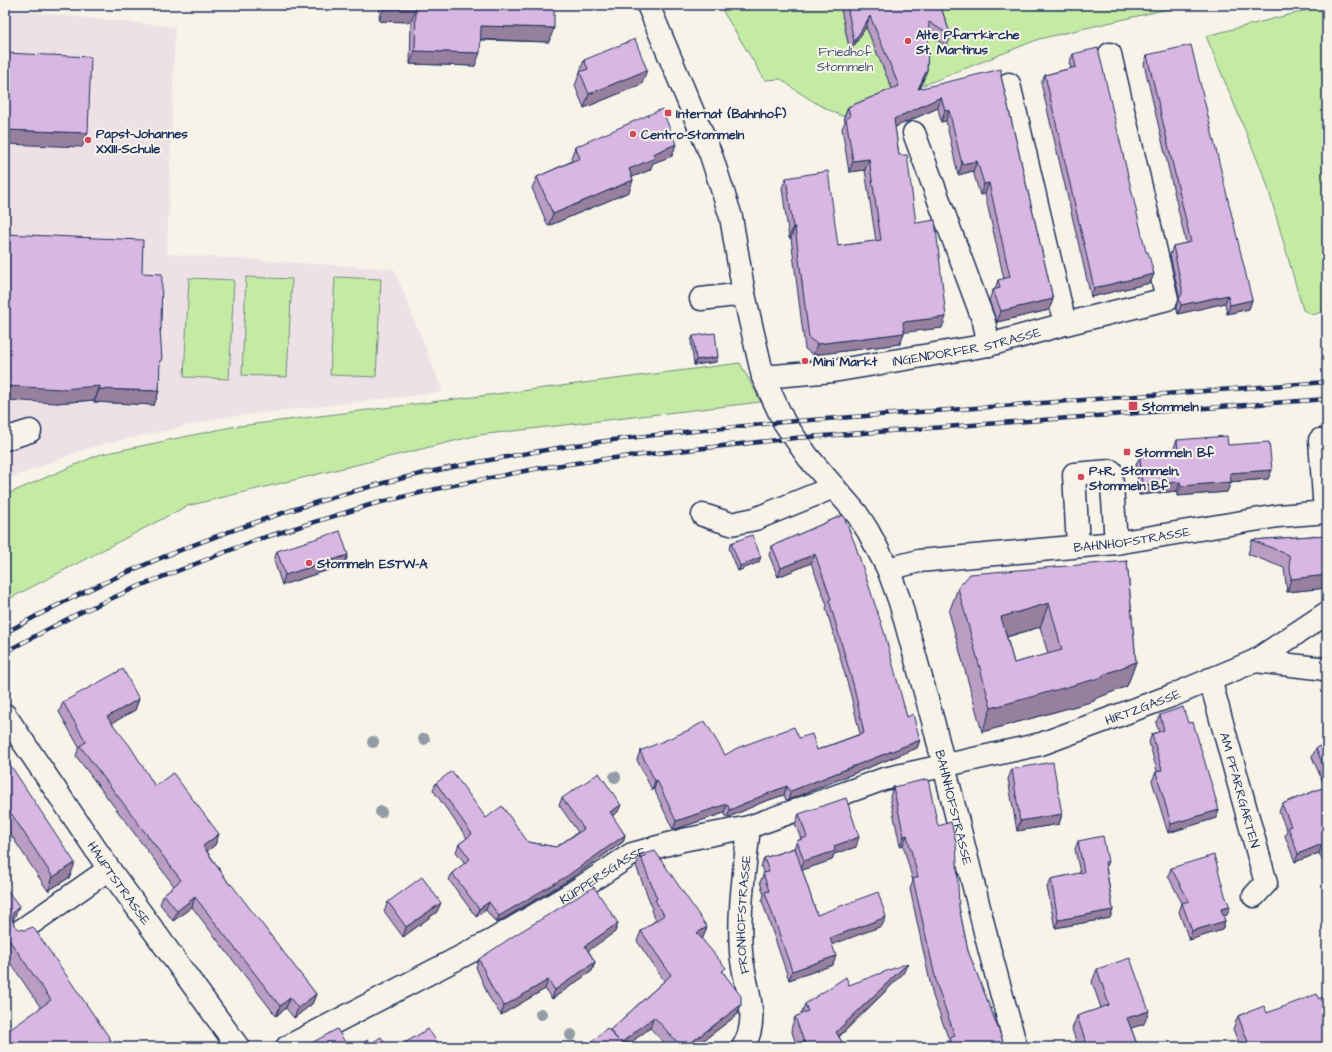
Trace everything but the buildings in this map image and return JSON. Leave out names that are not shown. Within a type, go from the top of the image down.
[{"type":"street","points":[[648,5],[711,155],[731,217],[744,294],[763,377]]},
{"type":"street","name":"INGENDORFER STRASSE","points":[[763,377],[834,371],[989,345],[1065,324],[1167,299],[1110,54]]},
{"type":"street","points":[[1009,84],[1065,324]]},
{"type":"street","points":[[914,133],[984,322],[989,345]]},
{"type":"street","points":[[701,299],[744,294]]},
{"type":"street","name":"BAHNHOFSTRASSE","points":[[763,377],[784,422],[808,457],[857,514],[868,531],[888,569],[900,602],[933,721],[989,948],[1016,1047]]},
{"type":"street","points":[[5,438],[30,431]]},
{"type":"street","points":[[1320,440],[1326,512]]},
{"type":"street","points":[[1078,546],[1074,474],[1112,471],[1116,543]]},
{"type":"street","points":[[703,515],[731,524],[755,519],[834,487]]},
{"type":"street","name":"BAHNHOFSTRASSE","points":[[888,569],[919,561],[1116,543],[1278,516],[1326,512]]},
{"type":"street","name":"HIRTZGASSE","points":[[944,766],[1041,744],[1171,696],[1255,661],[1327,612]]},
{"type":"street","points":[[1255,661],[1327,670]]},
{"type":"street","name":"AM PFARRGARTEN","points":[[1210,679],[1266,883],[1254,896]]},
{"type":"street","name":"HAUPTSTRASSE","points":[[5,715],[109,869],[238,1047]]},
{"type":"street","name":"KÜPPERSGASSE","points":[[287,1047],[493,940],[571,894],[632,854],[664,845],[749,827],[884,779],[944,766]]},
{"type":"street","name":"FRONHOFSTRASSE","points":[[744,1047],[751,1023],[751,1001],[741,953],[741,919],[749,827]]},
{"type":"street","points":[[19,932],[109,869]]},
{"type":"shaded area","name":"Papst-Johannes XXIII-Schule","points":[[5,9],[175,27],[167,254],[394,269],[443,392],[227,417],[91,447],[5,480]]},
{"type":"green space","name":"Friedhof Stommeln","points":[[719,5],[1185,5],[1039,39],[844,117],[811,100],[781,79],[765,80]]},
{"type":"green space","points":[[1327,5],[1327,310],[1313,315],[1303,310],[1266,181],[1206,36]]},
{"type":"green space","points":[[246,277],[292,279],[287,377],[242,375]]},
{"type":"green space","points":[[335,277],[381,279],[376,377],[330,375]]},
{"type":"green space","points":[[189,278],[234,280],[229,379],[184,377]]},
{"type":"green space","points":[[740,363],[761,402],[479,435],[187,506],[5,601],[5,495],[98,455],[231,427]]},
{"type":"railway","points":[[5,633],[92,588],[182,549],[322,501],[369,487],[433,471],[540,451],[662,434],[784,422],[1327,382]]},
{"type":"railway","points":[[5,652],[77,614],[137,587],[256,540],[373,504],[449,486],[540,468],[605,459],[795,438],[1327,399]]},
{"type":"place","name":"Alte Pfarrkirche St. Martinus","points":[[908,41]]},
{"type":"place","name":"Internat (Bahnhof)","points":[[668,113]]},
{"type":"place","name":"Centro-Stommeln","points":[[633,134]]},
{"type":"place","name":"Papst-Johannes XXIII-Schule","points":[[88,140]]},
{"type":"place","name":"Mini Markt","points":[[805,361]]},
{"type":"place","name":"Stommeln","points":[[1133,406]]},
{"type":"place","name":"Stommeln Bf","points":[[1127,452]]},
{"type":"place","name":"P+R, Stommeln, Stommeln Bf","points":[[1081,477]]},
{"type":"place","name":"Stommeln ESTW-A","points":[[309,563]]}]
